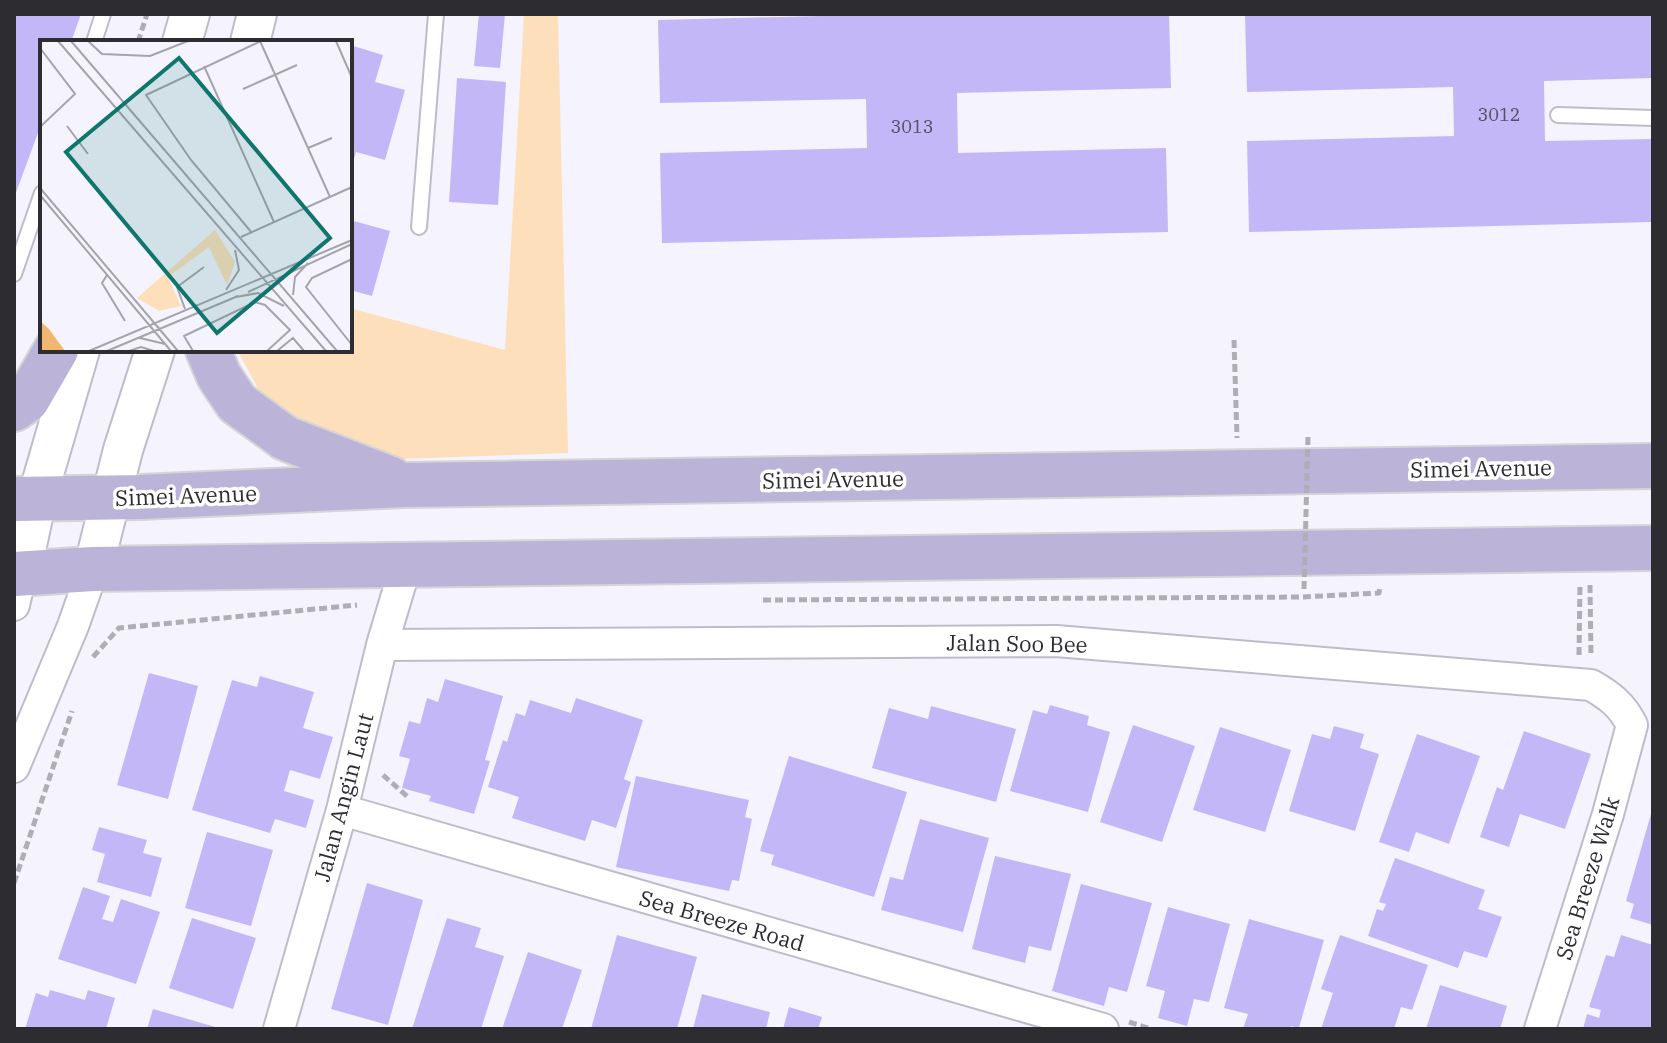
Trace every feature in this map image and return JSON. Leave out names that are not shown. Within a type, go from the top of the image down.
[{"type":"main road","points":[[14,409],[27,400],[55,352]]},
{"type":"main road","points":[[209,352],[219,376],[237,403],[285,438],[404,485]]},
{"type":"main road","name":"Simei Avenue","points":[[26,498],[111,498],[404,485],[1653,466]]},
{"type":"main road","points":[[16,584],[93,569],[1653,548]]},
{"type":"street","points":[[183,40],[190,14]]},
{"type":"street","points":[[250,40],[257,14]]},
{"type":"street","points":[[16,584],[26,498],[79,352]]},
{"type":"street","points":[[14,767],[73,626],[93,569],[154,352]]},
{"type":"street","name":"Jalan Angin Laut","points":[[279,1029],[342,810],[382,645],[406,565]]},
{"type":"street","name":"Jalan Soo Bee","points":[[382,645],[1056,641],[1579,683],[1591,685],[1612,698],[1624,709],[1632,725]]},
{"type":"street","name":"Sea Breeze Walk","points":[[1540,1029],[1608,814],[1632,725]]},
{"type":"street","name":"Sea Breeze Road","points":[[342,810],[1103,1029]]},
{"type":"lane","points":[[95,40],[103,14]]},
{"type":"lane","points":[[419,227],[436,14]]},
{"type":"lane","points":[[1558,115],[1653,118]]},
{"type":"lane","points":[[14,274],[40,199]]},
{"type":"path","points":[[139,40],[147,14]]},
{"type":"path","points":[[1234,340],[1237,442]]},
{"type":"path","points":[[1304,589],[1308,436]]},
{"type":"path","points":[[1300,441],[1315,441]]},
{"type":"path","points":[[1579,683],[1580,584]]},
{"type":"path","points":[[1590,585],[1591,647]]},
{"type":"path","points":[[113,621],[119,628]]},
{"type":"shaded area","points":[[524,14],[558,14],[568,453],[402,459],[299,420],[259,390],[238,352],[352,352],[352,309],[505,350]]},
{"type":"building","points":[[14,14],[80,14],[72,40],[40,40],[40,127],[14,198]]},
{"type":"building","points":[[479,14],[505,14],[500,68],[474,66]]},
{"type":"building","points":[[899,14],[1169,14],[1171,88],[957,93],[958,153],[1166,148],[1168,232],[662,243],[660,153],[867,148],[866,99],[660,103],[658,20]]},
{"type":"building","points":[[1245,14],[1653,14],[1653,78],[1544,81],[1545,141],[1653,139],[1653,222],[1249,232],[1247,141],[1454,136],[1453,87],[1247,92]]},
{"type":"building","points":[[352,46],[383,55],[375,82],[405,90],[385,160],[356,152],[352,166]]},
{"type":"building","points":[[457,78],[506,82],[498,205],[449,202]]},
{"type":"building","points":[[352,221],[390,231],[372,296],[352,291]]},
{"type":"building","points":[[149,673],[198,686],[168,799],[117,785]]},
{"type":"building","points":[[260,676],[314,692],[303,728],[333,737],[320,779],[290,770],[284,791],[314,800],[306,828],[275,819],[270,833],[192,810],[232,680],[257,687]]},
{"type":"building","points":[[445,679],[503,696],[485,760],[490,761],[474,814],[429,801],[431,796],[402,788],[410,759],[399,756],[409,721],[420,724],[427,698],[438,702]]},
{"type":"building","points":[[576,698],[643,720],[624,779],[631,782],[616,828],[592,820],[585,841],[512,818],[519,797],[488,787],[503,740],[507,742],[516,713],[525,716],[530,700],[571,713]]},
{"type":"building","points":[[1050,705],[1089,716],[1087,725],[1110,732],[1088,812],[1010,791],[1033,710],[1047,714]]},
{"type":"building","points":[[931,706],[1016,729],[996,802],[872,768],[889,708],[928,719]]},
{"type":"building","points":[[1133,725],[1195,746],[1162,842],[1100,822]]},
{"type":"building","points":[[1334,726],[1364,734],[1360,748],[1379,754],[1355,831],[1289,811],[1312,734],[1330,739]]},
{"type":"building","points":[[1220,727],[1291,750],[1265,832],[1193,810]]},
{"type":"building","points":[[1524,731],[1591,754],[1565,829],[1520,814],[1509,847],[1480,837],[1497,787],[1503,790]]},
{"type":"building","points":[[1417,734],[1480,756],[1449,844],[1416,832],[1409,852],[1379,842]]},
{"type":"building","points":[[789,756],[907,792],[874,897],[771,865],[774,855],[760,851]]},
{"type":"building","points":[[636,776],[749,800],[745,817],[752,819],[739,881],[732,880],[729,891],[616,867]]},
{"type":"building","points":[[1653,807],[1653,925],[1630,918],[1634,904],[1626,901]]},
{"type":"building","points":[[920,819],[989,838],[963,932],[881,910],[890,877],[903,880]]},
{"type":"building","points":[[99,827],[147,840],[143,853],[162,858],[151,897],[97,882],[105,854],[92,850]]},
{"type":"building","points":[[207,832],[273,850],[251,926],[185,908]]},
{"type":"building","points":[[995,856],[1071,874],[1051,951],[1029,946],[1025,963],[972,949]]},
{"type":"building","points":[[1395,858],[1485,890],[1478,909],[1502,917],[1487,958],[1464,951],[1458,968],[1368,936],[1377,909],[1383,911],[1386,904],[1379,902]]},
{"type":"building","points":[[367,883],[423,900],[388,1025],[331,1009]]},
{"type":"building","points":[[1081,884],[1152,903],[1127,992],[1109,987],[1104,1006],[1052,991]]},
{"type":"building","points":[[83,887],[110,896],[102,919],[113,922],[121,899],[160,912],[136,984],[58,959]]},
{"type":"building","points":[[1168,907],[1230,924],[1209,1002],[1194,999],[1187,1026],[1158,1018],[1165,991],[1146,986]]},
{"type":"building","points":[[192,918],[256,938],[233,1009],[169,988]]},
{"type":"building","points":[[447,918],[481,928],[475,947],[504,956],[481,1029],[412,1029]]},
{"type":"building","points":[[1249,919],[1324,940],[1299,1028],[1243,1029],[1248,1014],[1224,1008]]},
{"type":"building","points":[[617,935],[697,957],[677,1029],[591,1029]]},
{"type":"building","points":[[1340,935],[1428,965],[1412,1010],[1401,1007],[1394,1029],[1321,1029],[1333,993],[1321,989]]},
{"type":"building","points":[[1621,935],[1653,945],[1653,1029],[1583,1029],[1587,1014],[1599,1018],[1601,1010],[1589,1007],[1606,955],[1614,957]]},
{"type":"building","points":[[528,952],[582,970],[562,1029],[502,1029]]},
{"type":"building","points":[[1440,985],[1507,1006],[1500,1029],[1426,1029]]},
{"type":"building","points":[[50,990],[85,1000],[88,990],[115,998],[106,1029],[25,1029],[36,993],[48,997]]},
{"type":"building","points":[[702,994],[770,1012],[766,1029],[693,1029]]},
{"type":"building","points":[[789,1007],[822,1017],[818,1029],[783,1029]]},
{"type":"building","points":[[153,1009],[219,1028],[219,1029],[147,1029]]}]
